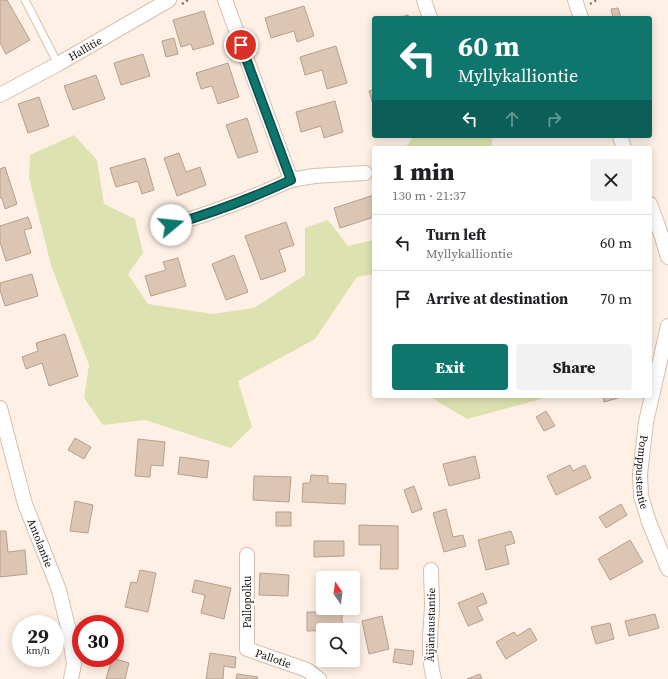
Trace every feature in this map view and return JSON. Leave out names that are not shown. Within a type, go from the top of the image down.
[{"type":"street","name":"Hallitie","points":[[0,95],[58,64],[169,0]]},
{"type":"street","points":[[225,0],[291,180]]},
{"type":"street","points":[[424,0],[429,16]]},
{"type":"street","points":[[575,0],[580,16]]},
{"type":"street","points":[[171,225],[211,213],[291,180],[314,176],[365,173]]},
{"type":"street","points":[[652,210],[668,257]]},
{"type":"street","name":"Pomppustentie","points":[[652,396],[668,326]]},
{"type":"street","name":"Pomppustentie","points":[[652,398],[646,422],[640,474],[641,496],[649,522],[668,569]]},
{"type":"street","name":"Antolantie","points":[[0,408],[25,504],[59,590],[69,631],[74,664],[71,679]]},
{"type":"street","name":"Pallopolku","points":[[247,555],[247,649]]},
{"type":"street","name":"Äijäntaustantie","points":[[431,570],[432,604],[429,639],[430,666],[434,679]]},
{"type":"street","name":"Pallotie","points":[[247,649],[307,670],[319,679]]},
{"type":"lane","points":[[25,0],[58,64]]},
{"type":"green space","points":[[74,135],[97,160],[104,204],[135,219],[143,253],[128,274],[148,304],[213,314],[254,308],[305,275],[305,228],[328,220],[348,246],[372,240],[372,274],[357,277],[315,339],[238,381],[252,427],[231,448],[145,420],[103,425],[84,398],[89,365],[51,265],[29,178],[30,155]]},
{"type":"green space","points":[[412,138],[493,138],[491,146],[406,146]]},
{"type":"green space","points":[[432,398],[542,398],[541,399],[467,419]]},
{"type":"building","points":[[0,0],[7,0],[30,40],[6,54],[0,43]]},
{"type":"building","points":[[304,6],[314,36],[297,42],[294,31],[271,38],[265,18]]},
{"type":"building","points":[[618,8],[620,16],[613,16],[611,9]]},
{"type":"building","points":[[204,11],[214,44],[193,50],[191,44],[181,47],[173,20]]},
{"type":"building","points":[[174,38],[178,54],[166,57],[162,41]]},
{"type":"building","points":[[336,46],[347,83],[327,89],[322,70],[305,75],[300,57]]},
{"type":"building","points":[[143,54],[150,76],[121,85],[114,63]]},
{"type":"building","points":[[228,63],[239,97],[218,104],[212,86],[201,89],[196,73]]},
{"type":"building","points":[[96,75],[105,99],[73,110],[64,86]]},
{"type":"building","points":[[372,90],[372,101],[369,91]]},
{"type":"building","points":[[39,97],[49,126],[28,133],[18,104]]},
{"type":"building","points":[[335,101],[343,132],[324,138],[321,126],[301,132],[296,112]]},
{"type":"building","points":[[247,118],[258,152],[238,158],[226,125]]},
{"type":"building","points":[[179,153],[186,172],[200,167],[206,185],[177,196],[164,158]]},
{"type":"building","points":[[145,158],[154,190],[142,194],[138,181],[116,187],[110,168]]},
{"type":"building","points":[[5,167],[17,204],[5,209],[2,198],[0,198],[0,169]]},
{"type":"building","points":[[372,196],[372,218],[340,228],[334,208]]},
{"type":"building","points":[[28,217],[32,228],[24,230],[31,253],[6,261],[0,242],[0,226]]},
{"type":"building","points":[[286,222],[294,245],[279,250],[286,271],[261,280],[245,236]]},
{"type":"building","points":[[234,255],[248,292],[226,300],[212,264]]},
{"type":"building","points":[[178,258],[186,286],[151,296],[145,276],[166,270],[163,262]]},
{"type":"building","points":[[32,274],[38,296],[5,306],[0,290],[0,283]]},
{"type":"building","points":[[65,334],[78,376],[49,386],[42,363],[26,369],[22,357],[38,351],[36,343]]},
{"type":"building","points":[[603,398],[618,398],[604,402]]},
{"type":"building","points":[[546,411],[555,426],[544,431],[536,417]]},
{"type":"building","points":[[75,438],[91,447],[84,459],[68,450]]},
{"type":"building","points":[[138,439],[165,442],[163,466],[151,465],[150,477],[135,476]]},
{"type":"building","points":[[475,456],[480,478],[449,486],[443,464]]},
{"type":"building","points":[[180,457],[209,461],[207,478],[178,474]]},
{"type":"building","points":[[570,465],[573,471],[585,465],[591,478],[556,495],[547,476]]},
{"type":"building","points":[[311,475],[328,476],[328,483],[346,484],[345,504],[302,502],[303,483],[310,483]]},
{"type":"building","points":[[254,476],[291,477],[289,502],[253,500]]},
{"type":"building","points":[[414,486],[422,509],[412,513],[404,490]]},
{"type":"building","points":[[75,501],[93,505],[88,533],[70,531]]},
{"type":"building","points":[[621,504],[627,515],[606,528],[599,517]]},
{"type":"building","points":[[446,509],[453,537],[463,535],[466,546],[444,552],[433,513]]},
{"type":"building","points":[[276,512],[291,512],[291,526],[276,526]]},
{"type":"building","points":[[359,525],[398,526],[398,569],[380,569],[381,545],[359,545]]},
{"type":"building","points":[[0,531],[6,531],[8,552],[25,550],[27,574],[0,577]]},
{"type":"building","points":[[511,531],[515,543],[505,546],[509,564],[486,570],[478,540]]},
{"type":"building","points":[[630,540],[643,562],[610,580],[598,559]]},
{"type":"building","points":[[314,541],[344,541],[344,556],[314,557]]},
{"type":"building","points":[[140,570],[156,573],[148,612],[125,607],[131,582],[137,583]]},
{"type":"building","points":[[260,573],[289,575],[288,596],[259,595]]},
{"type":"building","points":[[195,580],[231,588],[224,619],[201,613],[205,595],[192,592]]},
{"type":"building","points":[[483,593],[487,603],[477,607],[483,620],[468,626],[458,603]]},
{"type":"building","points":[[307,612],[316,612],[316,615],[342,615],[342,623],[316,623],[316,631],[307,631]]},
{"type":"building","points":[[655,614],[659,628],[629,636],[625,621]]},
{"type":"building","points":[[382,616],[389,649],[369,654],[362,621]]},
{"type":"building","points":[[610,623],[614,639],[596,644],[591,627]]},
{"type":"building","points":[[530,628],[537,640],[506,659],[496,642],[514,632],[517,636]]},
{"type":"building","points":[[395,649],[414,651],[412,665],[393,662]]},
{"type":"building","points":[[210,653],[236,657],[235,668],[224,666],[223,679],[206,679]]},
{"type":"building","points":[[124,662],[129,663],[125,679],[106,679],[109,667],[124,667]]},
{"type":"building","points":[[237,674],[258,677],[257,679],[236,679]]},
{"type":"building","points":[[480,674],[482,679],[467,679]]},
{"type":"route","points":[[171,225],[211,213],[291,180],[241,45]]}]
